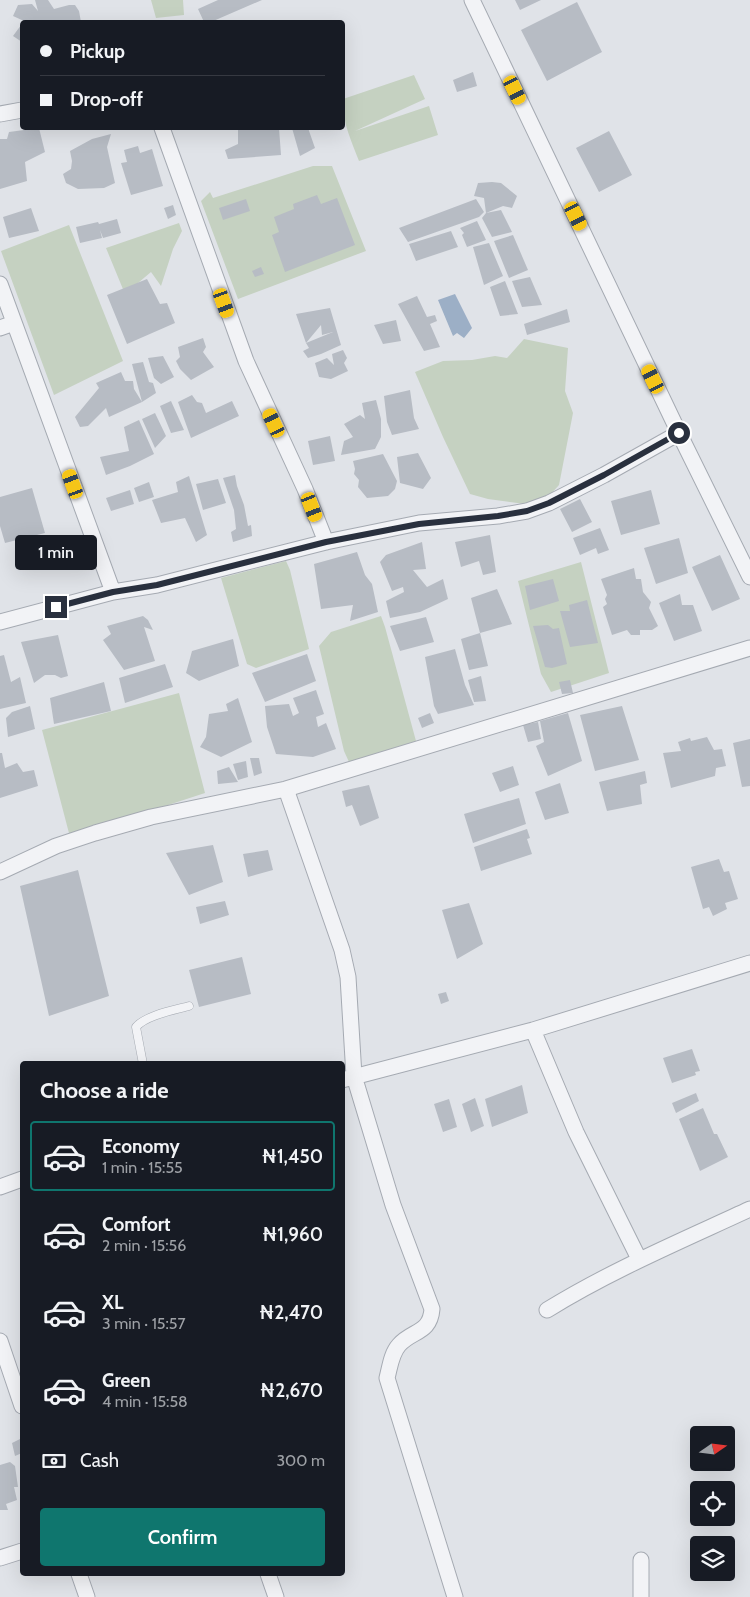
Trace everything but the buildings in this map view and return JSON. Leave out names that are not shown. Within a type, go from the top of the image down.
[{"type":"street","points":[[472,0],[750,577]]},
{"type":"street","points":[[0,114],[20,110]]},
{"type":"street","points":[[163,130],[246,361],[305,489],[326,542]]},
{"type":"street","points":[[0,284],[7,325],[113,592]]},
{"type":"street","points":[[0,622],[113,592],[157,585],[326,542],[419,524],[527,511],[549,503],[604,475],[679,433]]},
{"type":"street","points":[[0,872],[56,846],[95,833],[151,817],[286,790],[750,648]]},
{"type":"street","points":[[286,790],[342,950],[348,977],[348,1078],[432,1309],[431,1319],[425,1328],[399,1344],[392,1357],[387,1378],[456,1597]]},
{"type":"street","points":[[348,1078],[533,1030],[750,963]]},
{"type":"street","points":[[533,1030],[576,1132],[639,1259]]},
{"type":"street","points":[[0,1187],[20,1180]]},
{"type":"street","points":[[547,1310],[582,1288],[639,1259],[750,1209]]},
{"type":"street","points":[[0,1341],[20,1400]]},
{"type":"street","points":[[0,1558],[20,1552]]},
{"type":"street","points":[[641,1560],[642,1597]]},
{"type":"street","points":[[80,1576],[87,1597]]},
{"type":"street","points":[[269,1576],[276,1597]]},
{"type":"lane","points":[[143,1061],[136,1027],[152,1017],[190,1006]]},
{"type":"green space","points":[[151,0],[183,0],[184,15],[156,18]]},
{"type":"green space","points":[[414,75],[425,99],[355,131],[429,106],[438,135],[359,161],[346,123],[345,98]]},
{"type":"green space","points":[[313,166],[332,166],[366,251],[238,299],[201,201],[210,192],[213,198]]},
{"type":"green space","points":[[179,223],[182,231],[173,249],[161,286],[151,272],[125,294],[106,248]]},
{"type":"green space","points":[[69,225],[123,361],[54,395],[1,251]]},
{"type":"green space","points":[[524,339],[568,348],[565,391],[573,413],[559,485],[540,506],[488,499],[470,494],[415,372],[443,361],[472,360],[495,356],[507,358]]},
{"type":"green space","points":[[286,561],[290,570],[309,649],[256,668],[247,664],[221,578]]},
{"type":"green space","points":[[581,562],[609,673],[551,692],[541,674],[518,581]]},
{"type":"green space","points":[[381,616],[416,741],[349,762],[344,751],[319,646],[331,632]]},
{"type":"green space","points":[[179,693],[205,793],[70,837],[42,730]]},
{"type":"water","points":[[455,294],[472,328],[464,338],[457,333],[453,336],[438,300]]},
{"type":"route","points":[[56,607],[113,592],[157,585],[326,542],[419,524],[527,511],[549,503],[604,475],[679,433]]}]
